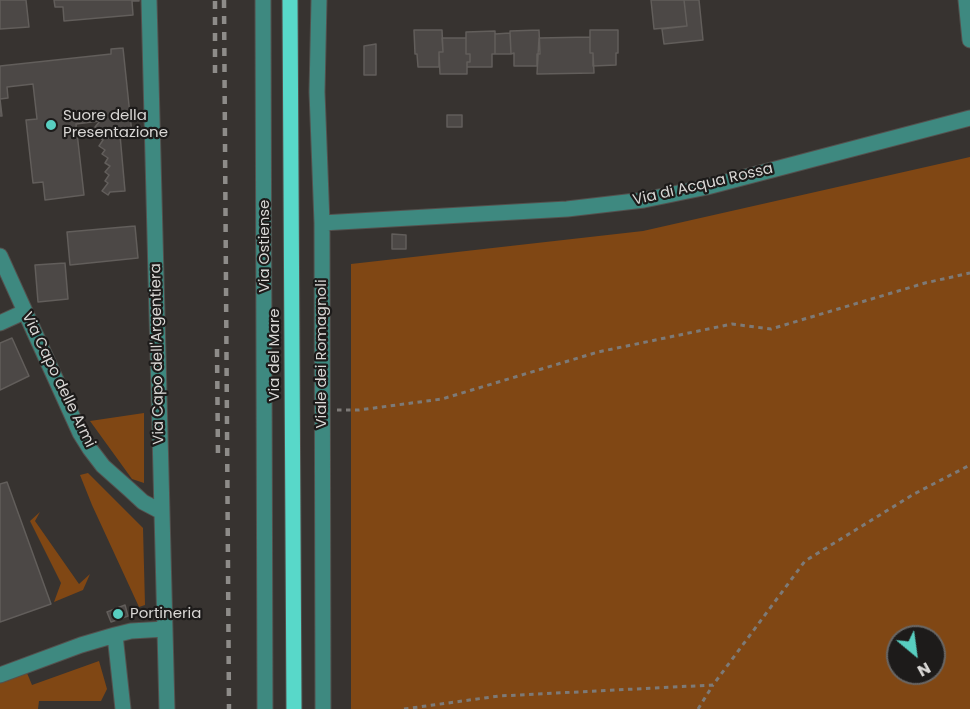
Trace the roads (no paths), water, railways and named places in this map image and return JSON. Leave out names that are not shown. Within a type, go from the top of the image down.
[{"type":"main road","name":"Via del Mare","points":[[290,0],[294,709]]},
{"type":"street","name":"Via Capo dell'Argentiera","points":[[149,0],[167,709]]},
{"type":"street","name":"Via Ostiense","points":[[263,0],[266,709]]},
{"type":"street","name":"Viale dei Romagnoli","points":[[319,0],[317,92],[322,223],[323,709]]},
{"type":"street","points":[[966,0],[970,40]]},
{"type":"street","name":"Via di Acqua Rossa","points":[[322,223],[567,209],[644,200],[707,188],[970,118]]},
{"type":"street","name":"Via Capo delle Armi","points":[[0,256],[24,312],[90,449],[103,466],[143,502],[162,512]]},
{"type":"street","points":[[0,323],[24,312]]},
{"type":"street","points":[[0,675],[115,635],[131,631],[165,629]]},
{"type":"street","points":[[115,635],[123,709]]},
{"type":"railway","points":[[224,0],[229,709]]},
{"type":"railway","points":[[215,1],[215,79]]},
{"type":"railway","points":[[217,349],[218,457]]},
{"type":"place","name":"Suore della Presentazione","points":[[51,125]]},
{"type":"place","name":"Portineria","points":[[118,614]]}]
